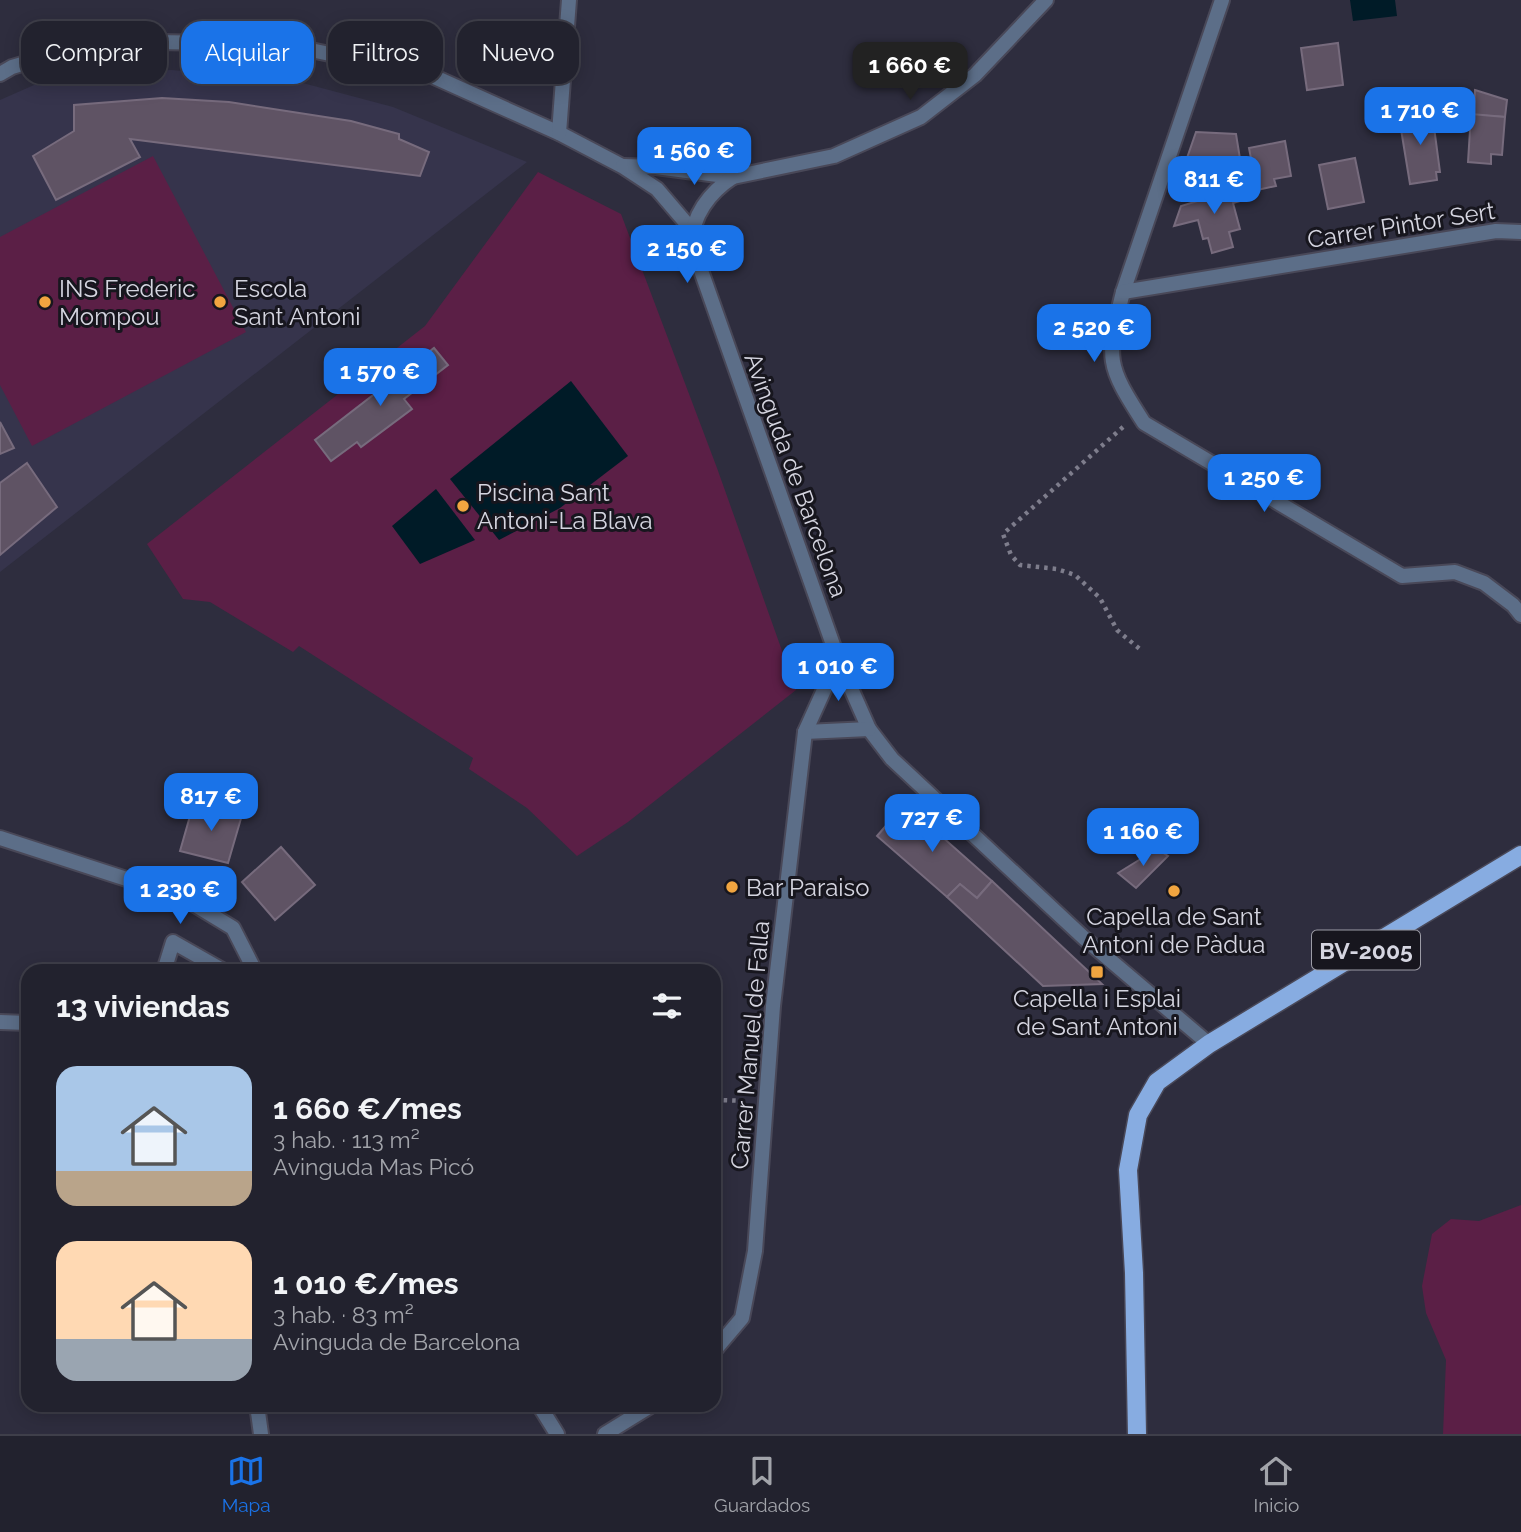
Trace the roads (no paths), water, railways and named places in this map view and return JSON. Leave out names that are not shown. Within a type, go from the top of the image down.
[{"type":"main road","name":"BV-2005","points":[[1137,1434],[1134,1273],[1128,1170],[1138,1115],[1157,1082],[1209,1044],[1521,855]]},
{"type":"street","points":[[559,133],[569,0]]},
{"type":"street","points":[[622,166],[656,167],[733,177],[834,156],[921,117],[975,75],[1046,0]]},
{"type":"street","points":[[1222,0],[1123,292],[1112,335],[1111,366],[1144,423],[1402,576],[1455,572],[1484,583],[1513,605],[1521,615]]},
{"type":"street","points":[[0,74],[12,67],[62,52],[140,43],[282,44],[430,75],[559,133],[622,166],[657,189],[692,230],[712,191],[733,177]]},
{"type":"street","name":"Avinguda de Barcelona","points":[[692,230],[692,245],[718,321],[838,659],[869,729],[892,759],[1084,938],[1209,1044]]},
{"type":"street","name":"Carrer Pintor Sert","points":[[1123,292],[1496,231],[1521,232]]},
{"type":"street","name":"Carrer Manuel de Falla","points":[[721,1343],[742,1318],[755,1251],[773,1006],[805,732],[838,659]]},
{"type":"street","points":[[805,732],[869,729]]},
{"type":"street","points":[[0,838],[182,897],[233,928],[251,964]]},
{"type":"street","points":[[165,964],[173,942],[211,964]]},
{"type":"street","points":[[0,1022],[21,1023]]},
{"type":"street","points":[[258,1412],[261,1434]]},
{"type":"street","points":[[543,1412],[556,1434]]},
{"type":"street","points":[[605,1434],[641,1412]]},
{"type":"water","points":[[1350,0],[1395,0],[1397,16],[1353,21]]},
{"type":"water","points":[[571,381],[628,456],[560,508],[499,540],[450,479]]},
{"type":"water","points":[[436,489],[475,540],[420,564],[392,526]]},
{"type":"place","name":"INS Frederic Mompou","points":[[45,302]]},
{"type":"place","name":"Escola Sant Antoni","points":[[220,302]]},
{"type":"place","name":"Piscina Sant Antoni-La Blava","points":[[463,506]]},
{"type":"place","name":"Bar Paraiso","points":[[732,887]]},
{"type":"place","name":"Capella de Sant Antoni de Pàdua","points":[[1174,891]]},
{"type":"place","name":"Capella i Esplai de Sant Antoni","points":[[1097,972]]}]
